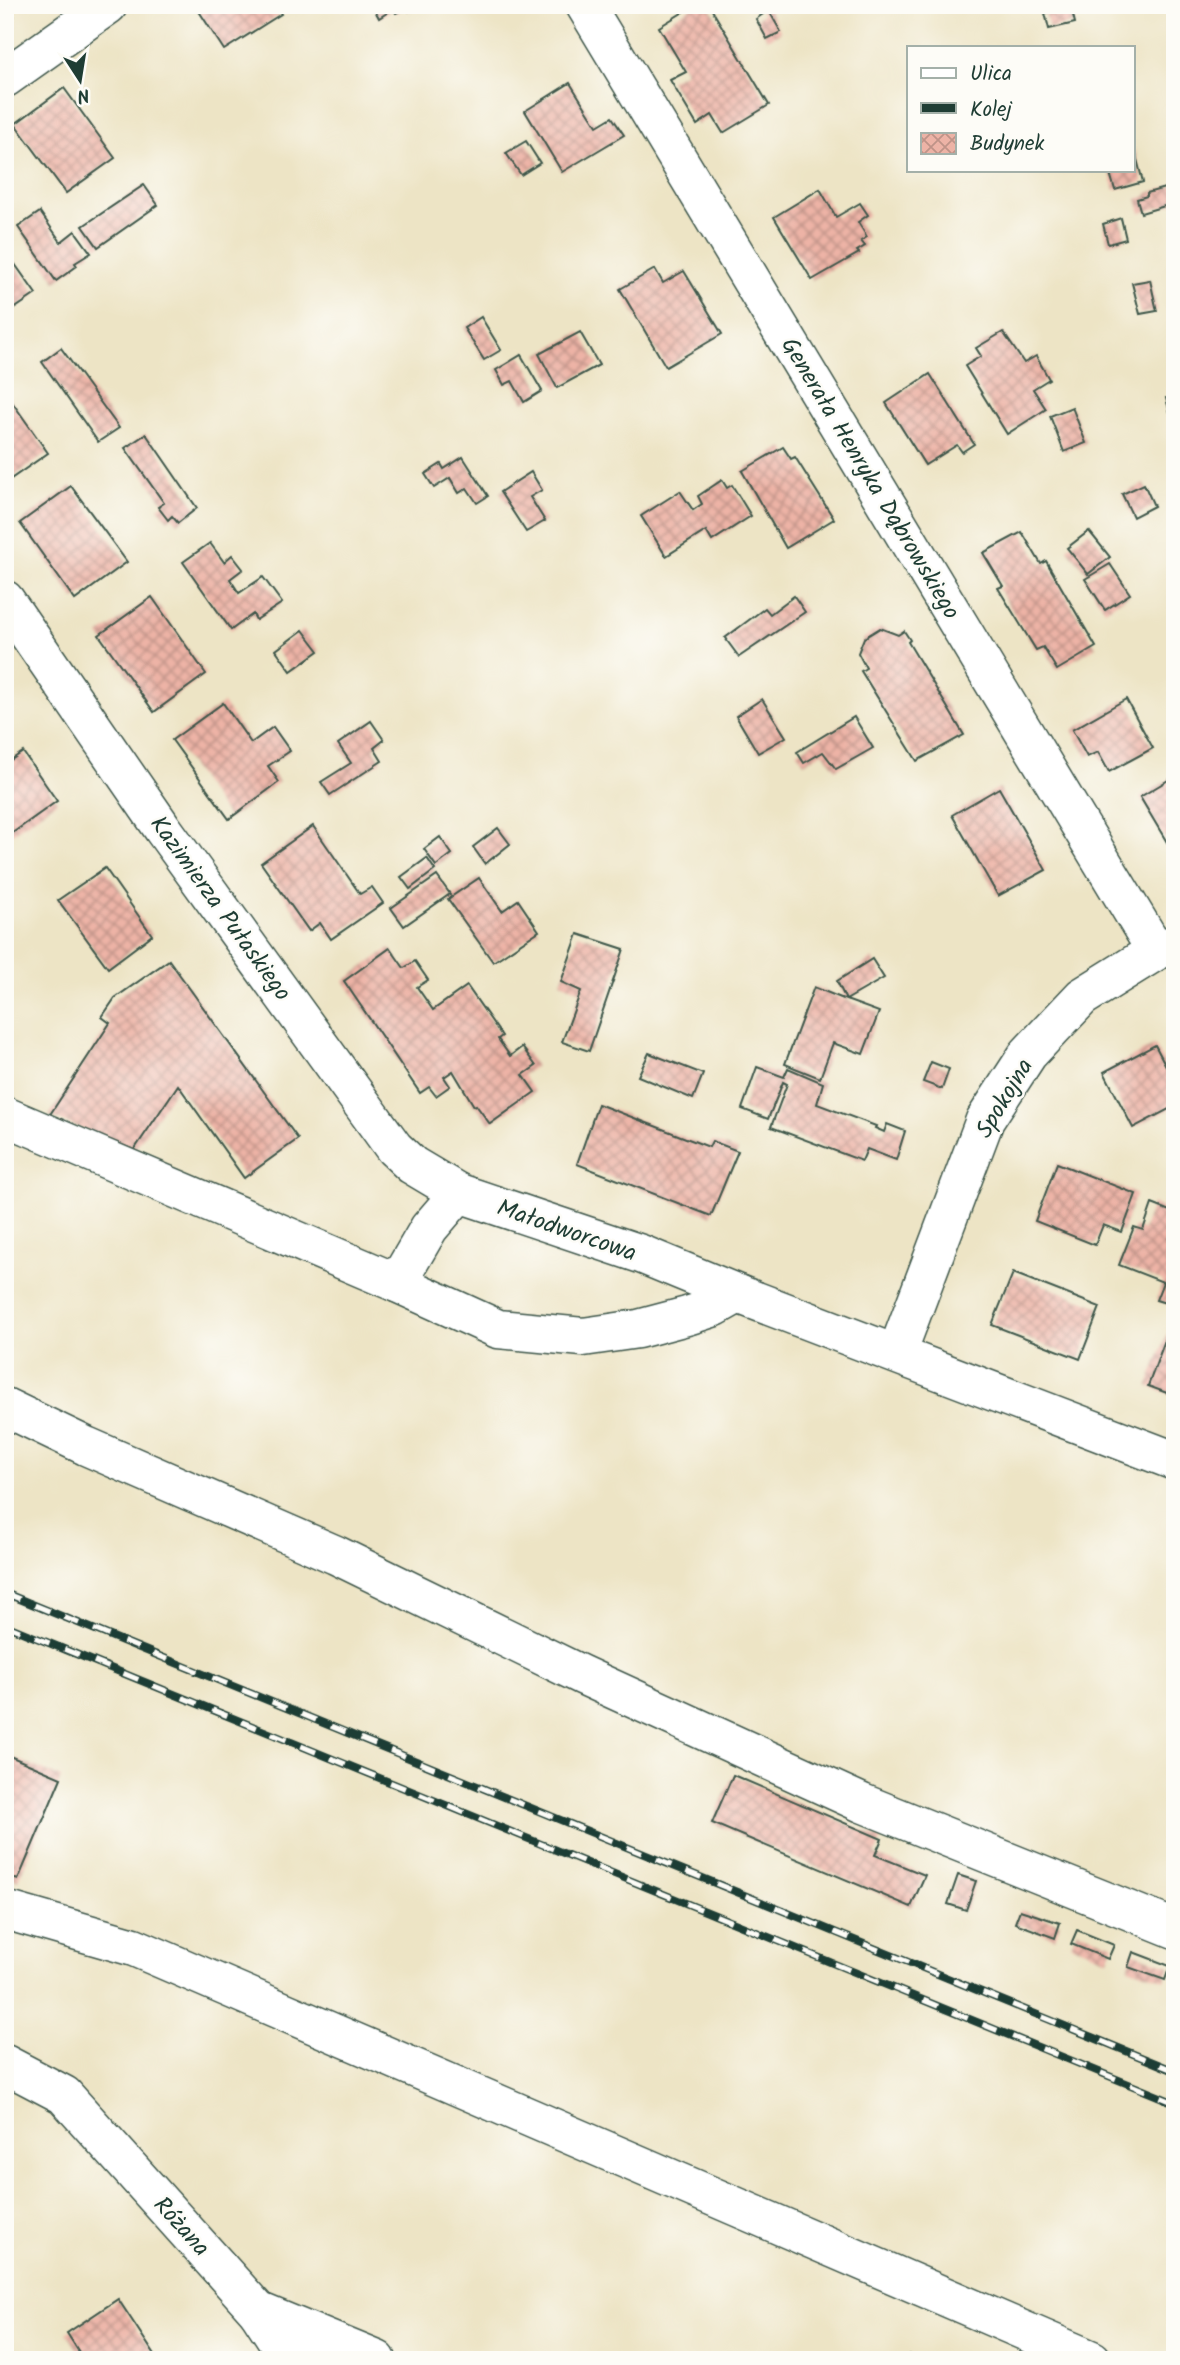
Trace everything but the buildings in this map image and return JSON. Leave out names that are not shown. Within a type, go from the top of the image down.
[{"type":"street","points":[[5,78],[108,5]]},
{"type":"street","name":"Generała Henryka Dąbrowskiego","points":[[585,5],[1165,948]]},
{"type":"street","name":"Kazimierza Pułaskiego","points":[[5,600],[163,829],[394,1148],[412,1165],[459,1193]]},
{"type":"street","name":"Spokojna","points":[[897,1353],[985,1120],[1028,1054],[1082,997],[1165,948]]},
{"type":"street","points":[[5,1116],[397,1283],[498,1329],[583,1337],[638,1329],[715,1307],[738,1294]]},
{"type":"street","points":[[397,1283],[429,1228],[459,1193]]},
{"type":"street","name":"Małodworcowa","points":[[459,1193],[641,1254],[738,1294],[1175,1461]]},
{"type":"street","points":[[5,1407],[86,1446],[336,1555],[582,1675],[862,1803],[1175,1929]]},
{"type":"street","points":[[5,1910],[134,1947],[1092,2360]]},
{"type":"street","name":"Różana","points":[[5,2064],[64,2095],[258,2311],[377,2360]]},
{"type":"street","points":[[258,2311],[289,2360]]},
{"type":"path","points":[[908,2355],[920,2360]]},
{"type":"railway","points":[[5,1593],[1175,2071]]},
{"type":"railway","points":[[5,1625],[1175,2103]]}]
